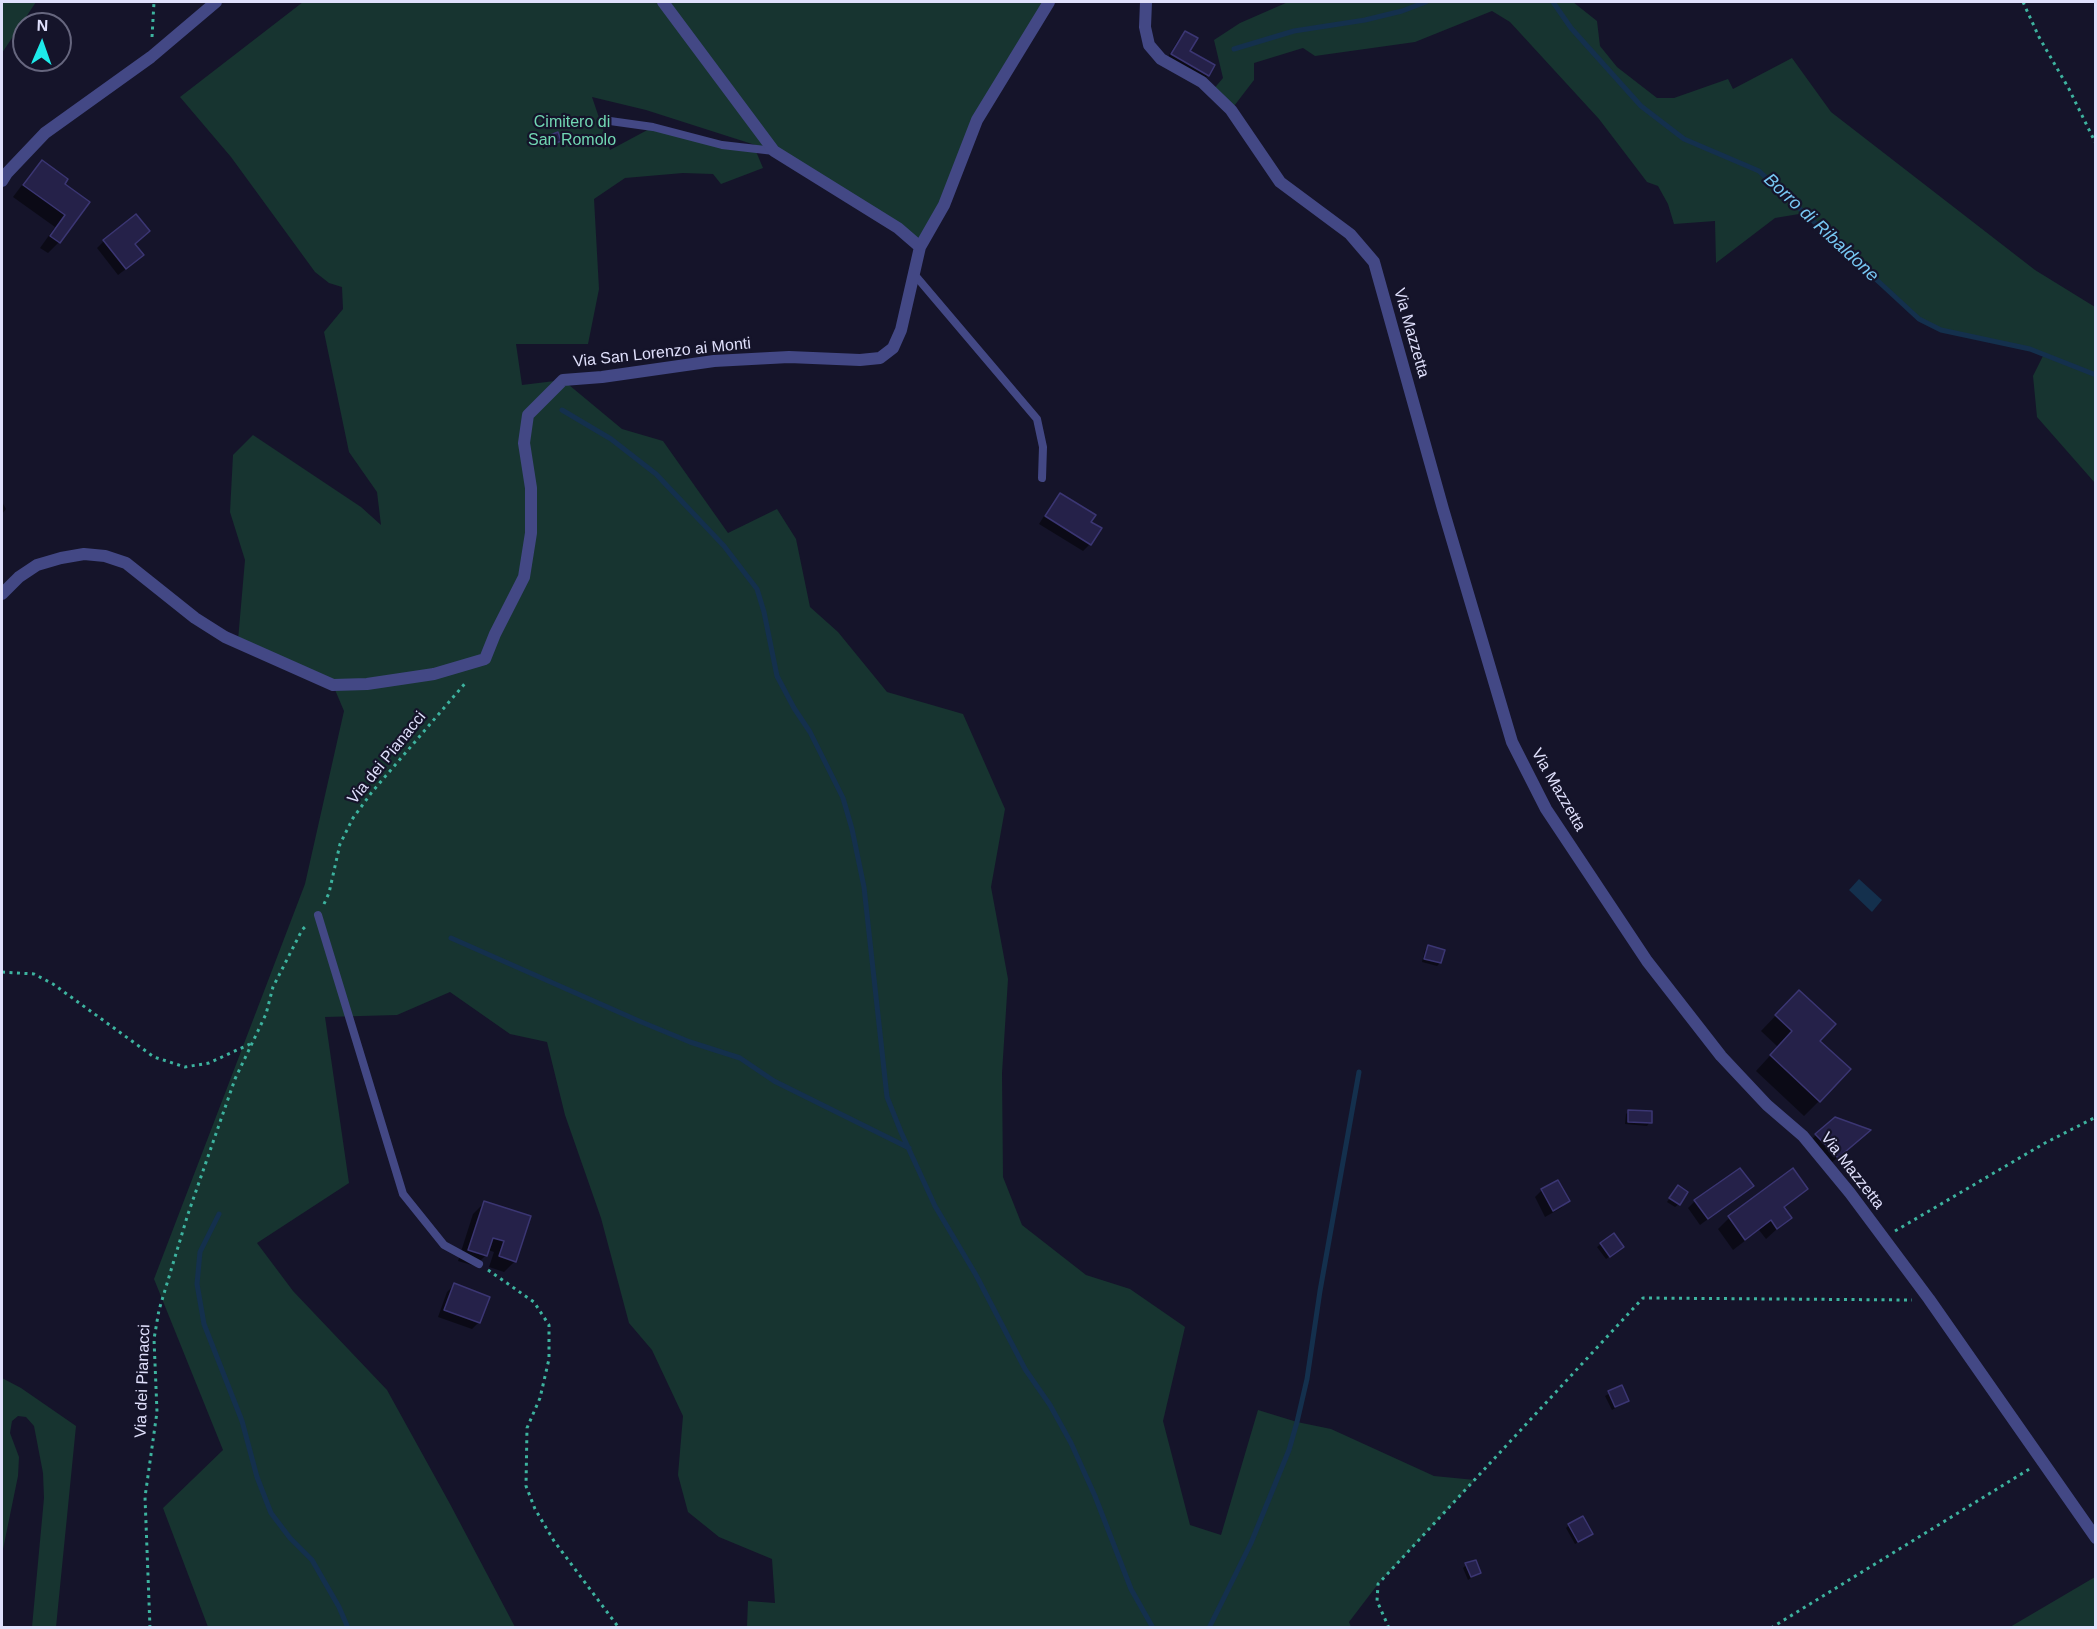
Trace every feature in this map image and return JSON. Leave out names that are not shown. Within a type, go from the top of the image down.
[{"type":"street","points":[[2,181],[7,172],[45,133],[151,57],[216,2]]},
{"type":"street","points":[[663,2],[774,152],[898,228],[920,247]]},
{"type":"street","name":"Via San Lorenzo ai Monti","points":[[485,659],[524,577],[531,533],[531,488],[524,443],[528,415],[563,380],[603,377],[714,361],[789,357],[860,360],[880,358],[894,348],[901,330],[920,247],[944,205],[977,120],[1049,2]]},
{"type":"street","name":"Via Mazzetta","points":[[1146,2],[1144,27],[1149,45],[1161,59],[1202,82],[1231,110],[1280,182],[1350,234],[1374,262],[1512,742],[1546,808],[1647,961],[1714,1047],[1767,1106],[1803,1136],[1850,1193],[1929,1299],[2096,1538]]},
{"type":"street","points":[[2,594],[19,577],[37,565],[84,554],[105,556],[126,563],[195,618],[225,637],[333,686],[367,684],[434,674],[485,659]]},
{"type":"lane","points":[[610,121],[653,127],[722,145],[774,152]]},
{"type":"lane","points":[[914,274],[1037,419],[1043,447],[1042,478]]},
{"type":"lane","points":[[318,915],[403,1194],[444,1245],[479,1264]]},
{"type":"path","points":[[151,57],[154,2]]},
{"type":"path","points":[[2024,2],[2039,38],[2069,89],[2096,144]]},
{"type":"path","name":"Via dei Pianacci","points":[[150,1628],[145,1497],[157,1412],[154,1339],[159,1310],[188,1214],[235,1079],[266,1014],[273,987],[302,930],[318,915],[329,893],[340,844],[353,818],[372,792],[485,659]]},
{"type":"path","points":[[2,972],[34,974],[53,984],[154,1057],[185,1066],[209,1062],[252,1043]]},
{"type":"path","points":[[1883,1238],[2045,1143],[2096,1117]]},
{"type":"path","points":[[479,1264],[534,1302],[549,1325],[549,1359],[540,1398],[527,1428],[526,1486],[535,1509],[554,1541],[619,1628]]},
{"type":"path","points":[[1389,1628],[1377,1601],[1378,1584],[1643,1298],[1888,1301],[1929,1299]]},
{"type":"path","points":[[1771,1628],[2043,1461]]},
{"type":"green space","points":[[2,2],[36,2],[29,12],[12,12],[12,38],[2,53]]},
{"type":"green space","name":"Cimitero di San Romolo","points":[[303,2],[1049,2],[977,120],[920,247],[774,151],[646,110],[592,97],[610,150],[653,127],[755,149],[763,168],[721,184],[713,174],[683,173],[625,178],[594,199],[599,289],[588,344],[516,344],[522,385],[563,380],[622,429],[663,441],[728,533],[777,509],[796,539],[810,607],[838,632],[887,692],[963,714],[1005,809],[991,887],[1008,979],[1002,1073],[1003,1177],[1022,1225],[1086,1275],[1130,1289],[1185,1327],[1163,1421],[1190,1525],[1221,1535],[1258,1410],[1331,1429],[1434,1476],[1475,1480],[1378,1584],[1349,1622],[1351,1627],[747,1627],[748,1601],[775,1603],[772,1559],[719,1537],[688,1512],[678,1475],[683,1416],[652,1350],[629,1323],[601,1218],[565,1115],[547,1042],[510,1034],[450,992],[397,1015],[325,1017],[349,1183],[257,1243],[293,1291],[387,1390],[515,1627],[208,1627],[163,1508],[223,1450],[154,1279],[305,884],[344,711],[333,685],[238,640],[245,560],[230,512],[233,455],[253,435],[361,507],[381,525],[377,492],[349,452],[324,332],[343,309],[342,287],[329,283],[315,272],[231,157],[180,97]]},
{"type":"green space","points":[[1288,2],[1573,2],[1597,21],[1600,46],[1617,67],[1657,98],[1674,98],[1728,79],[1733,89],[1792,58],[1831,112],[2035,270],[2095,307],[2095,483],[2037,417],[2033,376],[2044,354],[1941,330],[1919,319],[1805,213],[1775,218],[1716,263],[1715,221],[1674,224],[1668,204],[1658,186],[1647,182],[1599,119],[1510,22],[1492,11],[1415,42],[1315,56],[1303,48],[1254,63],[1254,80],[1231,110],[1212,91],[1223,78],[1214,40],[1240,23]]},
{"type":"green space","points":[[2,1378],[21,1388],[76,1426],[56,1627],[32,1627],[44,1498],[43,1473],[34,1426],[26,1417],[18,1416],[12,1421],[10,1433],[19,1457],[18,1476],[2,1554]]},
{"type":"green space","points":[[2095,1577],[2095,1627],[2010,1627]]},
{"type":"water","points":[[1859,879],[1882,900],[1872,912],[1849,890]]},
{"type":"building","points":[[1185,31],[1198,38],[1190,51],[1215,65],[1209,76],[1171,54]]},
{"type":"building","points":[[558,132],[561,141],[546,147],[543,138]]},
{"type":"building","points":[[42,160],[68,179],[65,184],[90,202],[60,243],[50,236],[65,215],[23,185]]},
{"type":"building","points":[[136,214],[150,231],[135,244],[144,255],[126,269],[103,240]]},
{"type":"building","points":[[1060,493],[1096,515],[1091,522],[1102,528],[1091,545],[1045,516]]},
{"type":"building","points":[[1428,945],[1445,950],[1441,963],[1424,959]]},
{"type":"building","points":[[1799,990],[1836,1024],[1820,1041],[1851,1069],[1820,1102],[1770,1055],[1792,1031],[1775,1015]]},
{"type":"building","points":[[1628,1110],[1652,1111],[1652,1123],[1628,1122]]},
{"type":"building","points":[[1835,1117],[1871,1130],[1838,1158],[1815,1134]]},
{"type":"building","points":[[1740,1168],[1754,1186],[1708,1219],[1694,1200]]},
{"type":"building","points":[[1793,1168],[1808,1189],[1784,1207],[1792,1218],[1777,1229],[1771,1220],[1745,1240],[1728,1216]]},
{"type":"building","points":[[1558,1180],[1570,1201],[1553,1211],[1541,1189]]},
{"type":"building","points":[[1678,1185],[1688,1192],[1680,1205],[1669,1198]]},
{"type":"building","points":[[484,1201],[531,1216],[516,1262],[499,1256],[504,1241],[493,1238],[487,1256],[468,1250]]},
{"type":"building","points":[[1614,1233],[1624,1247],[1610,1257],[1600,1243]]},
{"type":"building","points":[[454,1283],[490,1297],[480,1323],[444,1310]]},
{"type":"building","points":[[1622,1385],[1629,1401],[1615,1407],[1608,1391]]},
{"type":"building","points":[[1583,1516],[1593,1534],[1578,1542],[1568,1524]]},
{"type":"building","points":[[1476,1560],[1481,1573],[1471,1577],[1465,1563]]},
{"type":"waterway","points":[[1234,49],[1294,31],[1365,20],[1402,11],[1426,2]]},
{"type":"waterway","name":"Borro di Ribaldone","points":[[1553,2],[1571,28],[1641,106],[1684,139],[1759,171],[1919,319],[1941,330],[2030,349],[2096,375]]},
{"type":"waterway","points":[[562,410],[611,439],[656,474],[724,546],[757,589],[777,676],[810,732],[843,798],[852,829],[864,887],[887,1097],[935,1206],[976,1275],[1025,1369],[1050,1405],[1071,1443],[1095,1496],[1131,1589],[1153,1628]]},
{"type":"waterway","points":[[451,938],[639,1021],[690,1042],[740,1058],[774,1081],[909,1148]]},
{"type":"waterway","points":[[1209,1628],[1251,1543],[1289,1450],[1297,1422],[1307,1379],[1320,1291],[1359,1072]]},
{"type":"waterway","points":[[219,1214],[200,1252],[197,1284],[204,1324],[242,1421],[257,1477],[271,1513],[290,1538],[312,1560],[339,1607],[348,1628]]}]
